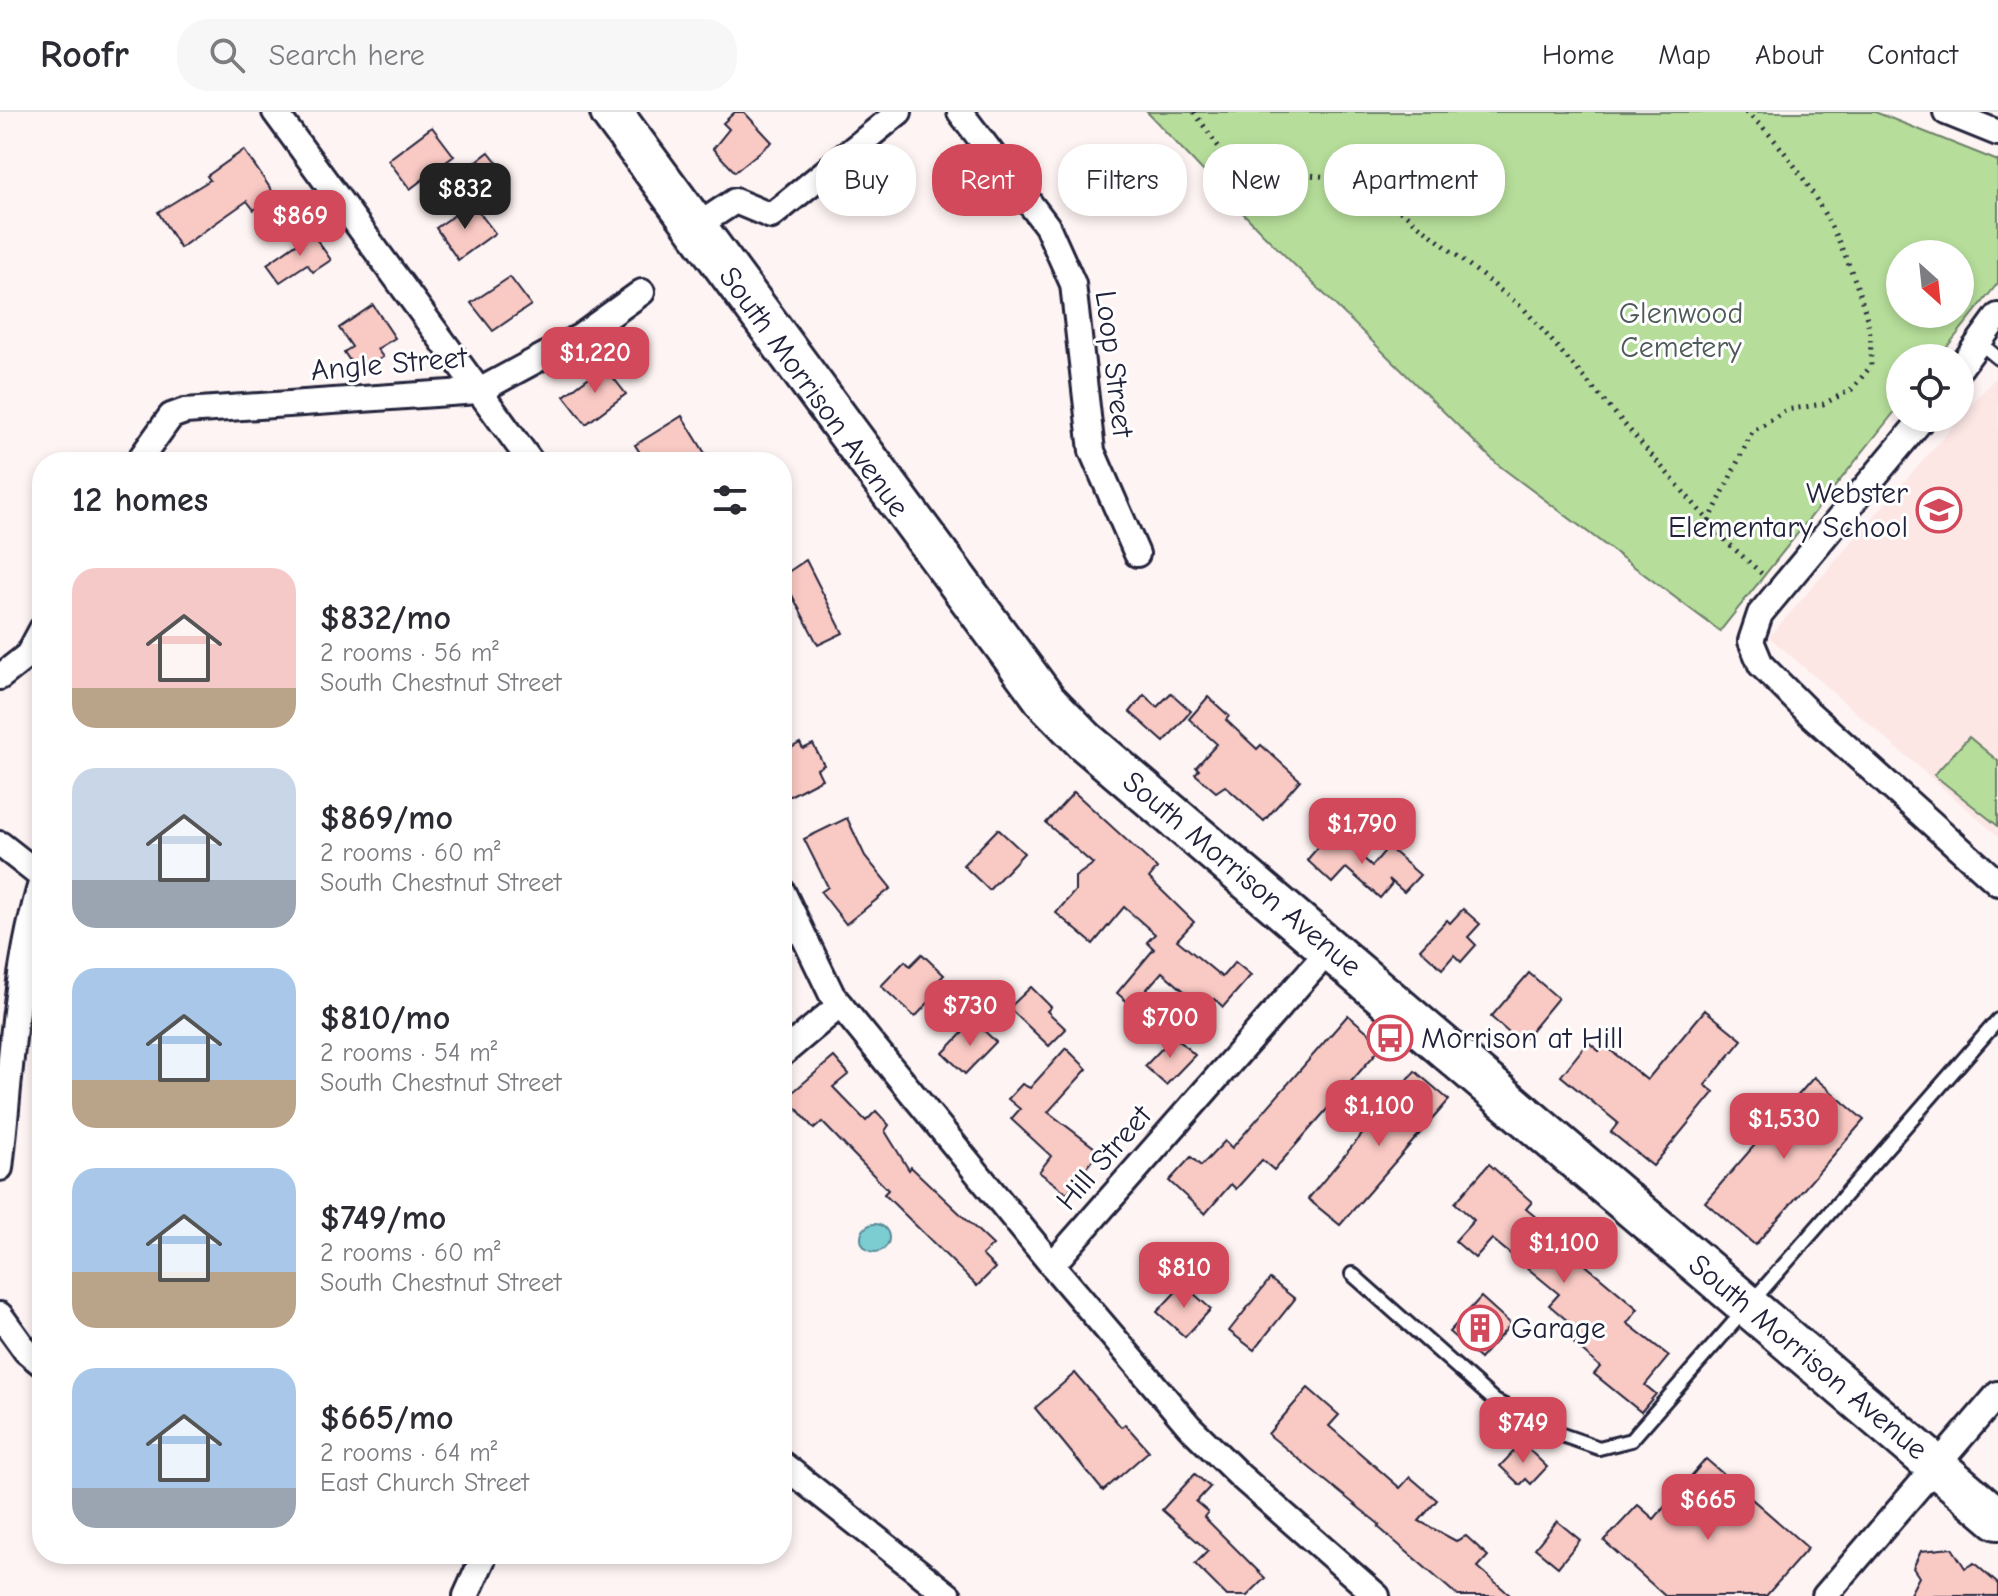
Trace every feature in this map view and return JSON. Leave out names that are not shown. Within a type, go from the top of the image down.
[{"type":"main road","name":"South Morrison Avenue","points":[[611,112],[1046,701],[1085,741],[1998,1519]]},
{"type":"street","points":[[275,112],[524,452]]},
{"type":"street","points":[[694,228],[735,201],[742,201],[757,213],[771,216],[899,112]]},
{"type":"street","name":"Loop Street","points":[[960,112],[1047,226],[1073,284],[1092,451],[1137,554]]},
{"type":"street","points":[[1946,112],[1998,133]]},
{"type":"street","name":"Angle Street","points":[[145,452],[171,416],[185,411],[479,391],[581,336],[642,292]]},
{"type":"street","points":[[1974,349],[1998,316]]},
{"type":"street","points":[[1911,432],[1760,614],[1751,641],[1761,665],[1809,713],[1998,883]]},
{"type":"street","points":[[0,677],[28,655],[32,648]]},
{"type":"street","points":[[0,844],[32,871]]},
{"type":"street","points":[[792,911],[840,1005],[1052,1265],[1189,1426],[1240,1476],[1377,1596]]},
{"type":"street","points":[[0,1168],[20,985],[32,918]]},
{"type":"street","name":"Hill Street","points":[[1052,1265],[1330,949]]},
{"type":"street","points":[[792,1046],[840,1005]]},
{"type":"street","points":[[0,1315],[32,1356]]},
{"type":"street","points":[[1825,1596],[1998,1394]]},
{"type":"street","points":[[792,1472],[949,1596]]},
{"type":"street","points":[[466,1596],[480,1564]]},
{"type":"lane","points":[[1979,342],[1998,358]]},
{"type":"lane","points":[[1352,1274],[1495,1401],[1562,1435],[1599,1448],[1631,1440],[1998,1020]]},
{"type":"path","points":[[1194,112],[1223,153],[1250,169],[1339,178],[1405,214],[1525,310],[1709,521],[1780,590]]},
{"type":"path","points":[[1747,113],[1755,112]]},
{"type":"path","points":[[1709,521],[1752,432],[1786,410],[1823,404],[1851,390],[1871,366],[1870,330],[1850,269],[1812,193],[1777,138],[1747,113]]},
{"type":"shaded area","name":"Webster Elementary School","points":[[1994,379],[1998,382],[1998,836],[1769,637],[1948,432],[1974,432],[1974,402]]},
{"type":"green space","name":"Glenwood Cemetery","points":[[1147,112],[1875,112],[1998,161],[1998,283],[1974,313],[1974,240],[1886,240],[1886,328],[1962,328],[1949,344],[1886,344],[1886,423],[1720,631],[1497,464],[1246,216],[1308,216],[1308,144],[1203,144],[1203,171],[1187,154],[1187,144],[1177,144]]},
{"type":"green space","points":[[1969,737],[1998,761],[1998,826],[1934,775]]},
{"type":"water","points":[[875,1224],[885,1228],[889,1238],[885,1248],[875,1252],[865,1248],[861,1238],[865,1228]]},
{"type":"building","points":[[735,112],[744,112],[772,142],[735,172],[713,149],[729,129],[723,123]]},
{"type":"building","points":[[432,127],[454,156],[410,189],[388,160]]},
{"type":"building","points":[[244,150],[275,195],[254,210],[247,201],[180,248],[158,212],[210,180],[207,176]]},
{"type":"building","points":[[489,152],[504,171],[480,189],[465,170]]},
{"type":"building","points":[[472,203],[495,233],[458,260],[436,228]]},
{"type":"building","points":[[312,233],[331,260],[313,272],[307,264],[280,282],[267,264]]},
{"type":"building","points":[[510,277],[531,305],[493,331],[471,303]]},
{"type":"building","points":[[373,305],[395,338],[377,349],[383,357],[358,373],[344,352],[352,347],[339,328]]},
{"type":"building","points":[[604,366],[626,394],[586,424],[564,396]]},
{"type":"building","points":[[682,416],[704,452],[640,452],[635,445]]},
{"type":"building","points":[[806,560],[843,633],[818,645],[792,595],[792,569]]},
{"type":"building","points":[[1171,693],[1191,711],[1164,742],[1130,712],[1144,695],[1157,707]]},
{"type":"building","points":[[1208,697],[1229,716],[1226,720],[1257,749],[1261,745],[1300,780],[1264,821],[1225,786],[1216,792],[1195,774],[1199,770],[1196,767],[1217,744],[1189,719]]},
{"type":"building","points":[[800,743],[803,749],[813,744],[824,765],[817,769],[822,779],[792,795],[792,747]]},
{"type":"building","points":[[1074,792],[1157,868],[1149,878],[1194,922],[1177,940],[1222,977],[1235,962],[1251,975],[1223,1007],[1215,999],[1206,1010],[1162,972],[1132,1006],[1117,993],[1154,949],[1147,942],[1155,934],[1124,907],[1093,944],[1056,913],[1075,891],[1075,877],[1093,864],[1046,823]]},
{"type":"building","points":[[847,818],[865,856],[891,888],[846,924],[821,892],[828,887],[804,839]]},
{"type":"building","points":[[998,829],[1024,853],[989,890],[963,865]]},
{"type":"building","points":[[1333,830],[1372,866],[1388,847],[1420,875],[1404,892],[1389,879],[1392,884],[1380,898],[1346,868],[1332,883],[1307,860]]},
{"type":"building","points":[[1463,909],[1480,924],[1468,937],[1476,945],[1461,962],[1454,955],[1442,969],[1420,949],[1447,920],[1450,923]]},
{"type":"building","points":[[922,954],[944,975],[936,983],[942,988],[915,1017],[881,986],[905,961],[910,966]]},
{"type":"building","points":[[1529,973],[1558,998],[1525,1038],[1523,1036],[1518,1041],[1491,1017]]},
{"type":"building","points":[[1031,987],[1051,1007],[1047,1011],[1066,1029],[1049,1046],[1009,1008]]},
{"type":"building","points":[[1705,1010],[1742,1040],[1705,1085],[1714,1092],[1653,1166],[1611,1132],[1618,1123],[1561,1076],[1588,1042],[1599,1051],[1604,1045],[1647,1080]]},
{"type":"building","points":[[1348,1015],[1383,1045],[1274,1170],[1262,1160],[1236,1189],[1231,1184],[1205,1214],[1169,1181],[1191,1157],[1201,1166],[1225,1141],[1232,1148]]},
{"type":"building","points":[[974,1021],[996,1042],[965,1074],[943,1053]]},
{"type":"building","points":[[1174,1036],[1195,1055],[1166,1085],[1145,1066]]},
{"type":"building","points":[[1066,1048],[1087,1069],[1048,1112],[1099,1151],[1067,1193],[1039,1172],[1051,1156],[1011,1119],[1020,1109],[1008,1099],[1022,1084],[1030,1088]]},
{"type":"building","points":[[834,1057],[849,1074],[833,1087],[866,1121],[876,1111],[889,1125],[885,1131],[909,1170],[911,1167],[993,1245],[982,1255],[995,1268],[977,1286],[884,1194],[888,1190],[822,1122],[814,1129],[792,1103],[792,1093]]},
{"type":"building","points":[[1415,1071],[1449,1100],[1340,1225],[1308,1199]]},
{"type":"building","points":[[1814,1077],[1864,1120],[1755,1245],[1705,1202]]},
{"type":"building","points":[[1489,1164],[1532,1202],[1526,1209],[1579,1253],[1576,1257],[1638,1309],[1627,1323],[1669,1356],[1645,1385],[1656,1394],[1641,1412],[1594,1374],[1600,1367],[1569,1339],[1577,1329],[1549,1305],[1559,1294],[1492,1239],[1475,1258],[1455,1241],[1474,1220],[1455,1203]]},
{"type":"building","points":[[1270,1279],[1295,1299],[1254,1350],[1229,1331]]},
{"type":"building","points":[[1183,1284],[1211,1309],[1185,1337],[1157,1312]]},
{"type":"building","name":"Garage","points":[[1481,1297],[1511,1324],[1480,1359],[1449,1332]]},
{"type":"building","points":[[1075,1373],[1121,1427],[1125,1424],[1149,1451],[1103,1491],[1035,1408]]},
{"type":"building","points":[[1308,1388],[1339,1415],[1329,1426],[1400,1488],[1410,1477],[1437,1500],[1419,1521],[1456,1541],[1466,1536],[1488,1556],[1478,1567],[1511,1596],[1458,1596],[1378,1527],[1380,1525],[1268,1434]]},
{"type":"building","points":[[1522,1443],[1547,1467],[1531,1484],[1526,1479],[1520,1485],[1500,1466]]},
{"type":"building","points":[[1706,1459],[1808,1548],[1766,1596],[1665,1596],[1604,1541],[1638,1505],[1654,1519]]},
{"type":"building","points":[[1195,1474],[1210,1487],[1196,1502],[1208,1512],[1204,1517],[1265,1578],[1247,1596],[1227,1596],[1195,1564],[1208,1551],[1162,1510]]},
{"type":"building","points":[[1557,1521],[1580,1540],[1558,1567],[1535,1548]]},
{"type":"building","points":[[1952,1548],[1965,1568],[1974,1563],[1998,1584],[1998,1596],[1909,1596],[1919,1577],[1913,1568],[1921,1551]]},
{"type":"place","name":"Webster Elementary School","points":[[1939,510]]},
{"type":"place","name":"Morrison at Hill","points":[[1390,1038]]},
{"type":"place","name":"Garage","points":[[1480,1328]]}]
